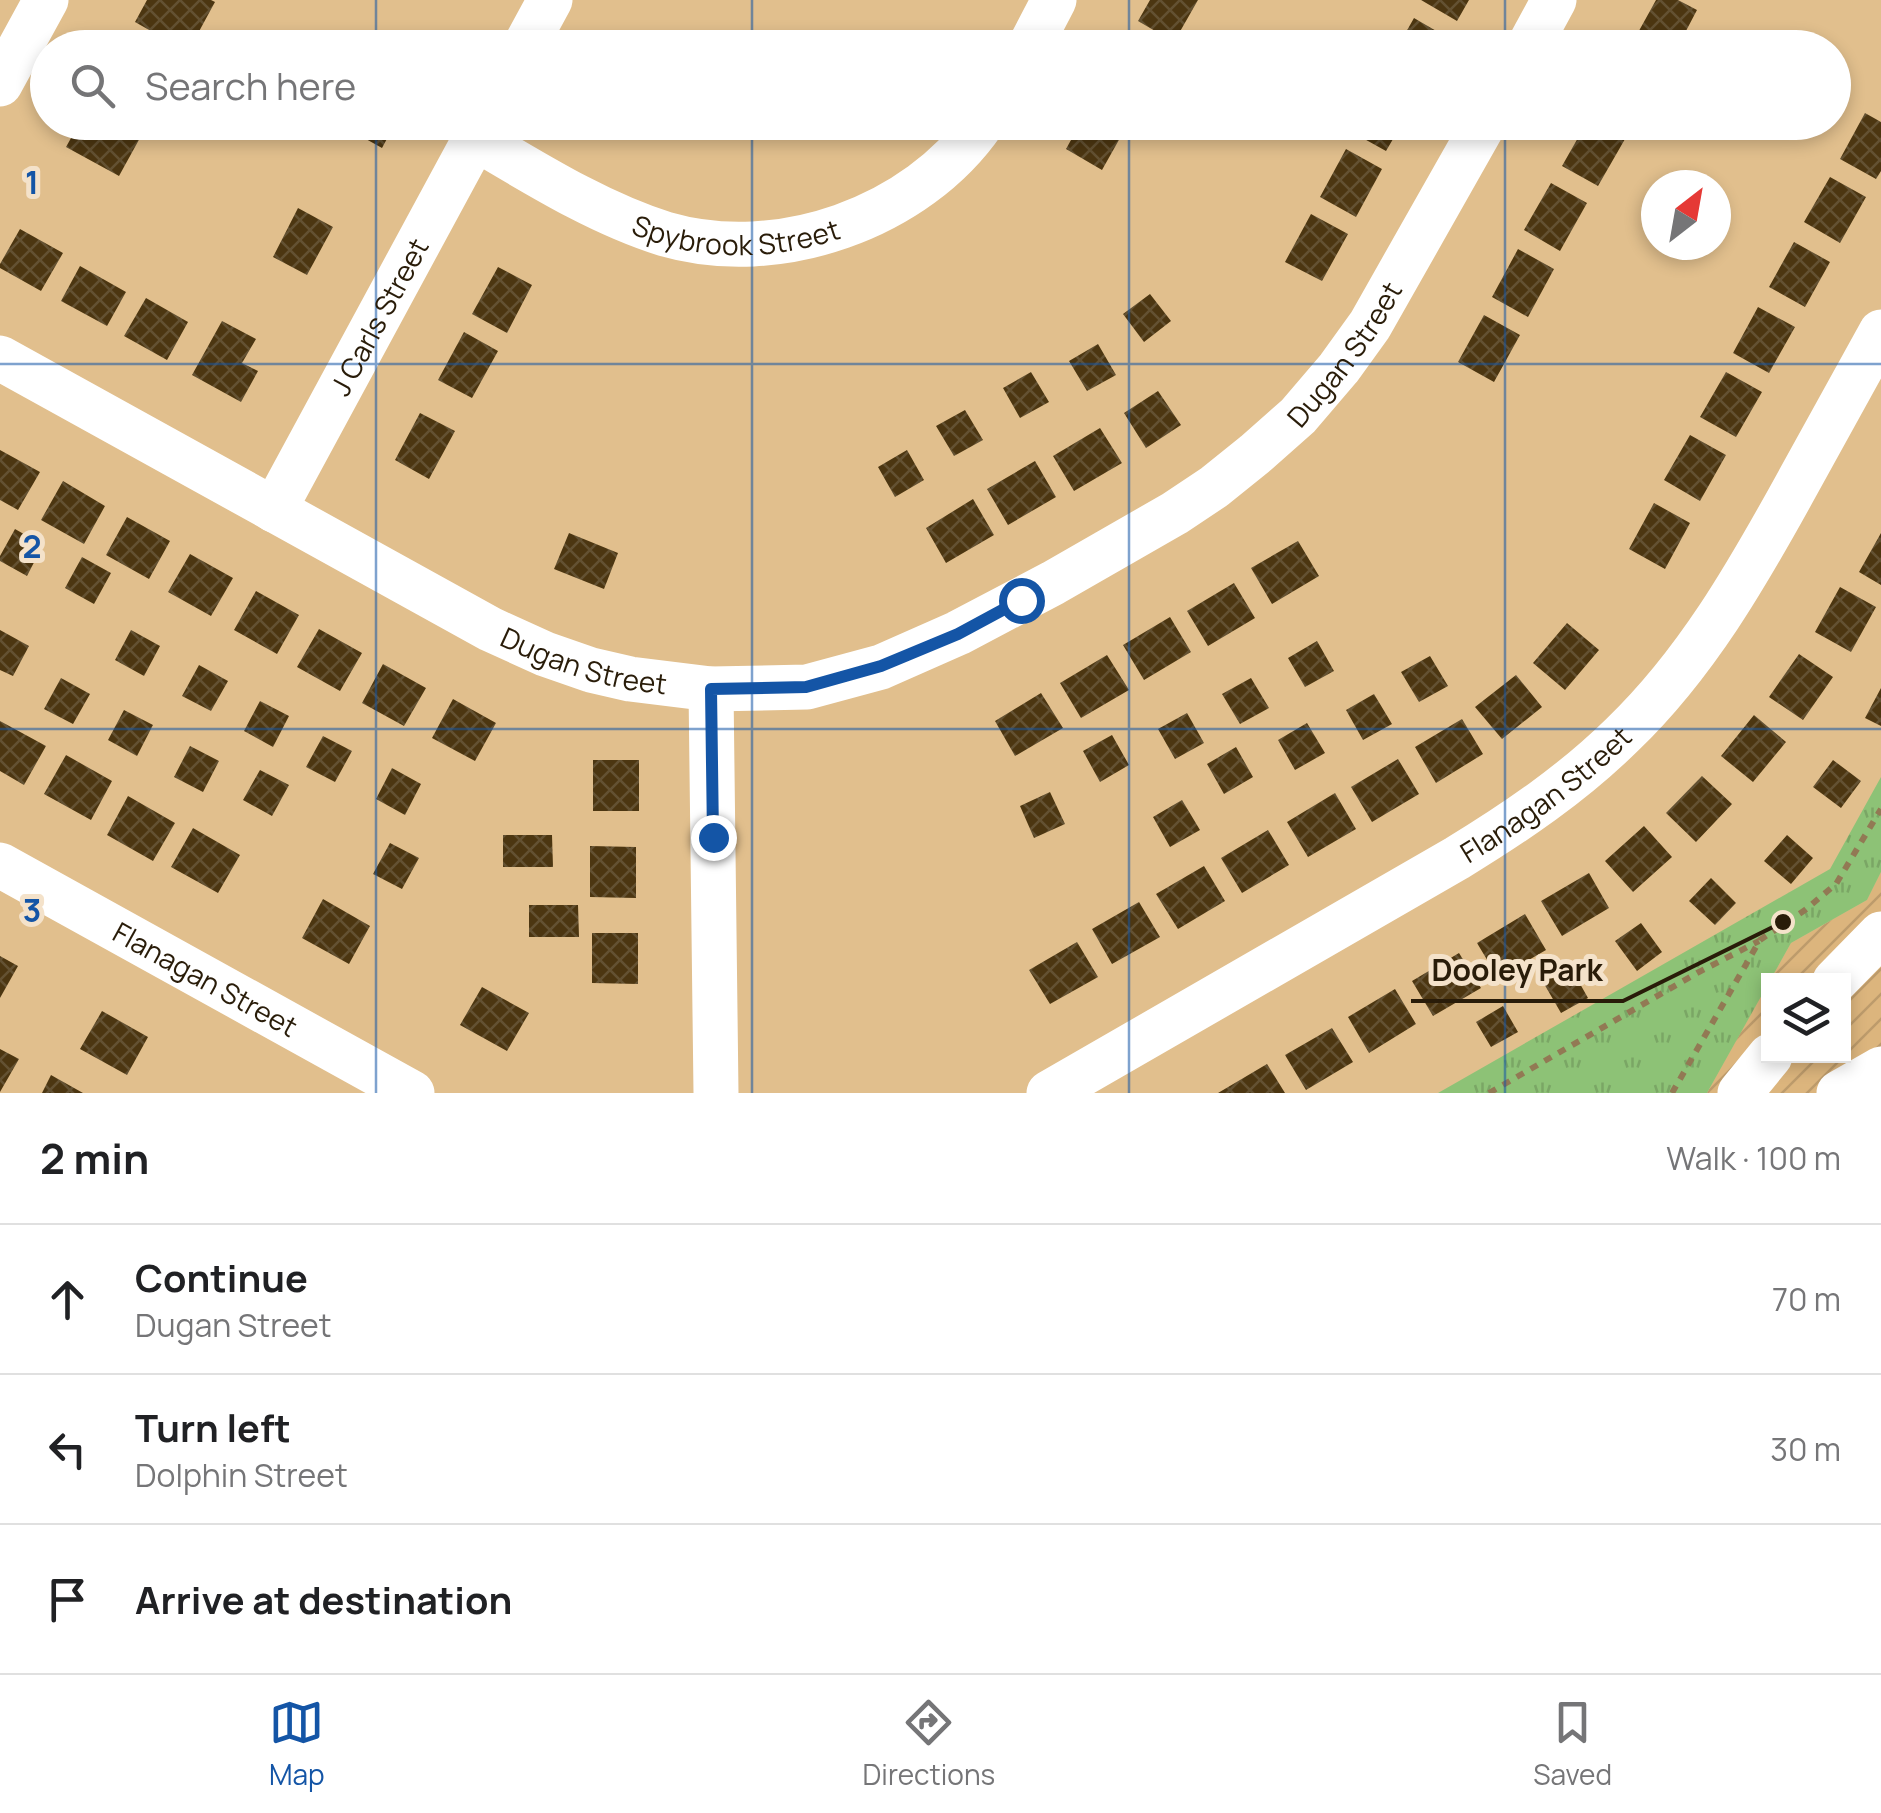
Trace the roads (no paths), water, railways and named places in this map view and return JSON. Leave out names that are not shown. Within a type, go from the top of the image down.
[{"type":"street","points":[[0,84],[46,0]]},
{"type":"street","points":[[534,30],[550,0]]},
{"type":"street","points":[[1038,30],[1054,0]]},
{"type":"street","points":[[1538,30],[1554,0]]},
{"type":"street","name":"J Carls Street","points":[[274,510],[474,140]]},
{"type":"street","name":"Spybrook Street","points":[[494,140],[591,203],[639,225],[724,244],[777,242],[865,217],[923,184],[969,140]]},
{"type":"street","name":"Dugan Street","points":[[0,358],[490,629],[545,654],[630,679],[711,689],[806,687],[881,666],[958,634],[1175,513],[1255,454],[1298,416],[1370,325],[1475,140]]},
{"type":"street","name":"Flanagan Street","points":[[1049,1093],[1510,826],[1587,768],[1657,698],[1726,608],[1881,332]]},
{"type":"street","points":[[711,689],[716,1093]]},
{"type":"street","name":"Flanagan Street","points":[[0,865],[412,1093]]},
{"type":"street","points":[[1842,973],[1881,934]]},
{"type":"street","points":[[1740,1093],[1764,1063]]},
{"type":"street","points":[[1839,1093],[1881,1069]]},
{"type":"place","name":"Dooley Park","points":[[1783,922]]}]
